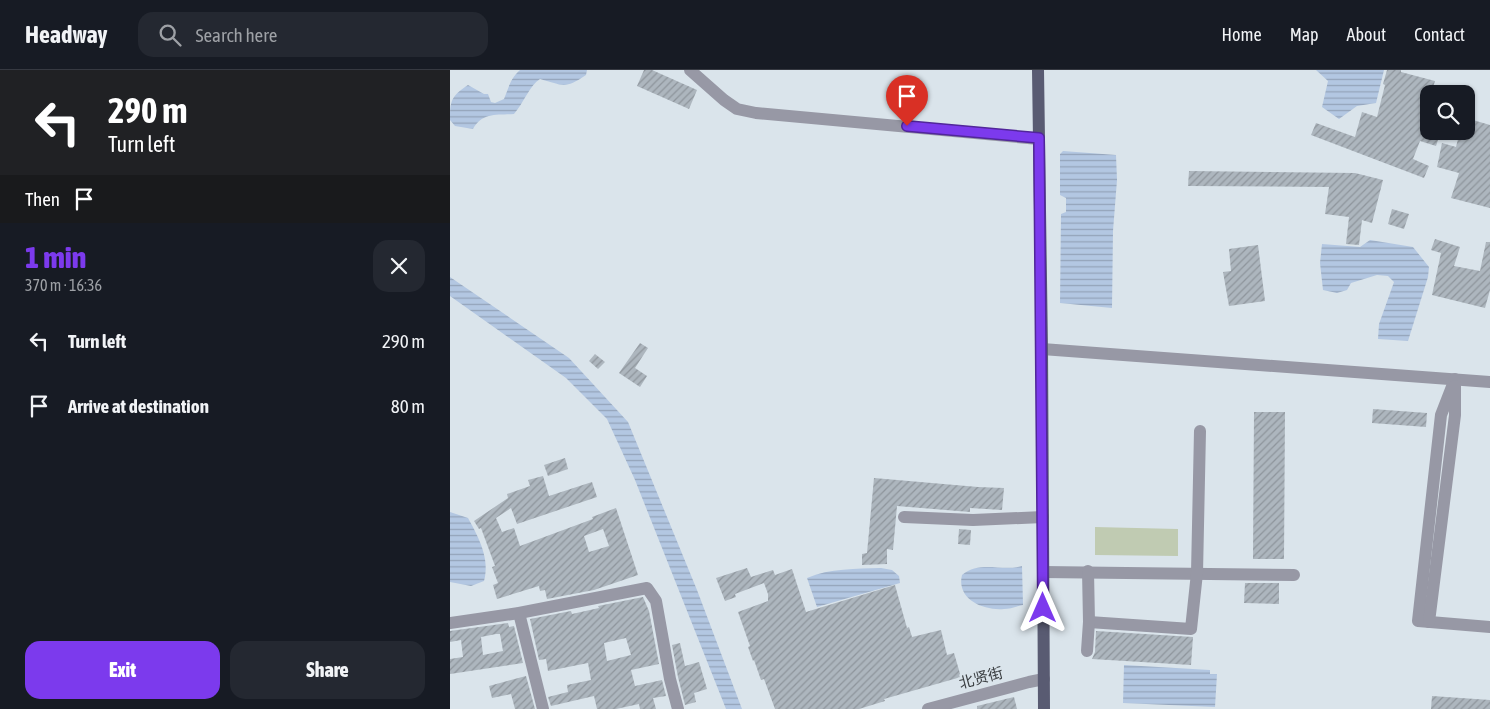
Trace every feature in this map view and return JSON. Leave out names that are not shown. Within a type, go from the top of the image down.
[{"type":"main road","points":[[1038,70],[1044,709]]},
{"type":"street","points":[[690,70],[737,109],[756,113],[1039,138]]},
{"type":"street","points":[[1042,349],[1490,382]]},
{"type":"street","points":[[1455,379],[1455,415],[1424,622],[1490,627]]},
{"type":"street","points":[[1089,622],[1191,629],[1197,573],[1200,432]]},
{"type":"street","points":[[904,516],[973,520],[1043,517]]},
{"type":"street","points":[[1043,572],[1294,575]]},
{"type":"street","points":[[1087,651],[1089,622],[1088,572]]},
{"type":"street","points":[[450,623],[519,613],[647,588],[656,600],[670,679],[678,709]]},
{"type":"street","points":[[519,613],[542,709]]},
{"type":"street","name":"北贤街","points":[[928,709],[1044,679]]},
{"type":"green space","points":[[1095,527],[1178,529],[1178,556],[1095,555]]},
{"type":"water","points":[[520,70],[587,70],[586,75],[573,83],[563,85],[540,79],[514,114],[485,117],[473,129],[455,126],[450,120],[451,103],[462,89],[468,85],[484,94],[488,94],[491,102],[495,103],[504,99],[512,80]]},
{"type":"water","points":[[1316,70],[1384,70],[1376,103],[1357,106],[1339,119],[1322,107],[1328,81]]},
{"type":"water","points":[[1063,151],[1116,155],[1117,180],[1113,231],[1112,308],[1060,303],[1061,214],[1066,212],[1066,198],[1060,195],[1060,154]]},
{"type":"water","points":[[1370,240],[1413,247],[1429,267],[1428,277],[1408,341],[1378,339],[1379,324],[1394,282],[1388,276],[1377,275],[1351,283],[1347,290],[1337,293],[1323,290],[1320,263],[1322,244],[1360,247]]},
{"type":"water","points":[[450,277],[569,358],[628,422],[697,590],[742,709],[726,709],[635,480],[607,419],[566,378],[450,296]]},
{"type":"water","points":[[450,512],[468,518],[482,549],[486,565],[484,581],[471,586],[450,582]]},
{"type":"water","points":[[1022,566],[1023,605],[1006,609],[988,608],[973,602],[963,591],[962,575],[976,568]]},
{"type":"water","points":[[881,568],[892,570],[899,576],[900,583],[817,607],[807,578],[834,571]]},
{"type":"water","points":[[1124,665],[1210,670],[1210,674],[1217,674],[1215,707],[1123,703]]},
{"type":"building","points":[[644,70],[652,70],[697,90],[689,109],[637,86]]},
{"type":"building","points":[[1387,70],[1401,70],[1401,72],[1435,81],[1434,85],[1420,85],[1420,140],[1438,140],[1436,146],[1420,141],[1413,159],[1429,166],[1424,178],[1311,135],[1316,123],[1355,137],[1362,112],[1377,117],[1385,85],[1383,84]]},
{"type":"building","points":[[1475,121],[1490,125],[1490,208],[1451,198],[1459,173],[1437,167],[1442,143],[1456,147],[1458,140],[1475,140]]},
{"type":"building","points":[[1189,171],[1355,173],[1383,180],[1372,223],[1362,220],[1359,245],[1346,244],[1349,217],[1325,214],[1329,187],[1188,186]]},
{"type":"building","points":[[1392,209],[1409,214],[1404,229],[1388,224]]},
{"type":"building","points":[[1435,239],[1460,247],[1454,266],[1480,271],[1486,242],[1490,242],[1490,290],[1485,308],[1432,295],[1441,253],[1431,250]]},
{"type":"building","points":[[1258,245],[1265,301],[1229,306],[1223,272],[1231,271],[1229,249]]},
{"type":"building","points":[[640,343],[648,348],[635,368],[647,376],[640,387],[619,373]]},
{"type":"building","points":[[595,354],[605,362],[598,369],[589,361]]},
{"type":"building","points":[[1373,409],[1427,413],[1426,427],[1372,423]]},
{"type":"building","points":[[1254,412],[1285,412],[1284,559],[1253,559]]},
{"type":"building","points":[[565,458],[568,469],[548,476],[544,465]]},
{"type":"building","points":[[543,476],[549,496],[592,482],[597,497],[517,524],[511,508],[496,518],[502,532],[514,528],[520,546],[593,519],[592,517],[616,508],[638,575],[594,590],[547,599],[545,590],[540,591],[539,586],[497,599],[493,585],[498,583],[492,567],[495,566],[481,528],[479,529],[474,521],[508,498],[507,494],[530,486],[528,480]],"holes":[[[603,529],[609,546],[589,552],[584,536]]]},
{"type":"building","points":[[874,478],[1004,488],[1002,510],[970,508],[970,512],[897,506],[893,550],[887,549],[887,564],[862,565],[862,554],[867,553]]},
{"type":"building","points":[[959,529],[971,530],[970,545],[958,544]]},
{"type":"building","points":[[747,568],[751,577],[773,570],[775,575],[792,569],[806,612],[895,585],[907,628],[909,627],[912,637],[941,630],[947,655],[954,653],[961,677],[884,699],[885,701],[859,709],[775,709],[764,679],[761,680],[753,661],[748,647],[750,646],[738,612],[768,601],[768,594],[764,583],[735,594],[736,597],[725,601],[716,578]]},
{"type":"building","points":[[1245,583],[1279,583],[1279,604],[1244,603]]},
{"type":"building","points":[[643,597],[649,611],[659,664],[631,670],[635,686],[662,680],[666,696],[653,698],[656,709],[640,709],[639,704],[616,709],[597,709],[594,696],[551,706],[548,697],[568,692],[567,685],[591,680],[588,663],[548,671],[546,659],[539,660],[530,619],[571,611],[572,614],[599,608],[598,606]],"holes":[[[626,638],[631,655],[607,661],[604,643]]]},
{"type":"building","points":[[508,623],[509,627],[514,626],[523,663],[450,674],[450,659],[463,657],[461,640],[450,642],[450,631]],"holes":[[[500,634],[503,651],[483,655],[481,637]]]},
{"type":"building","points":[[1096,631],[1193,637],[1191,665],[1092,659],[1095,652]]},
{"type":"building","points":[[680,643],[685,666],[699,662],[707,689],[694,693],[696,702],[685,705],[672,645]]},
{"type":"building","points":[[526,676],[535,709],[515,709],[511,694],[492,698],[489,686]]},
{"type":"building","points":[[1432,696],[1490,700],[1490,709],[1431,709]]},
{"type":"building","points":[[1014,697],[1017,709],[977,709],[977,706]]},
{"type":"route","points":[[907,126],[1039,138],[1043,608]]}]
